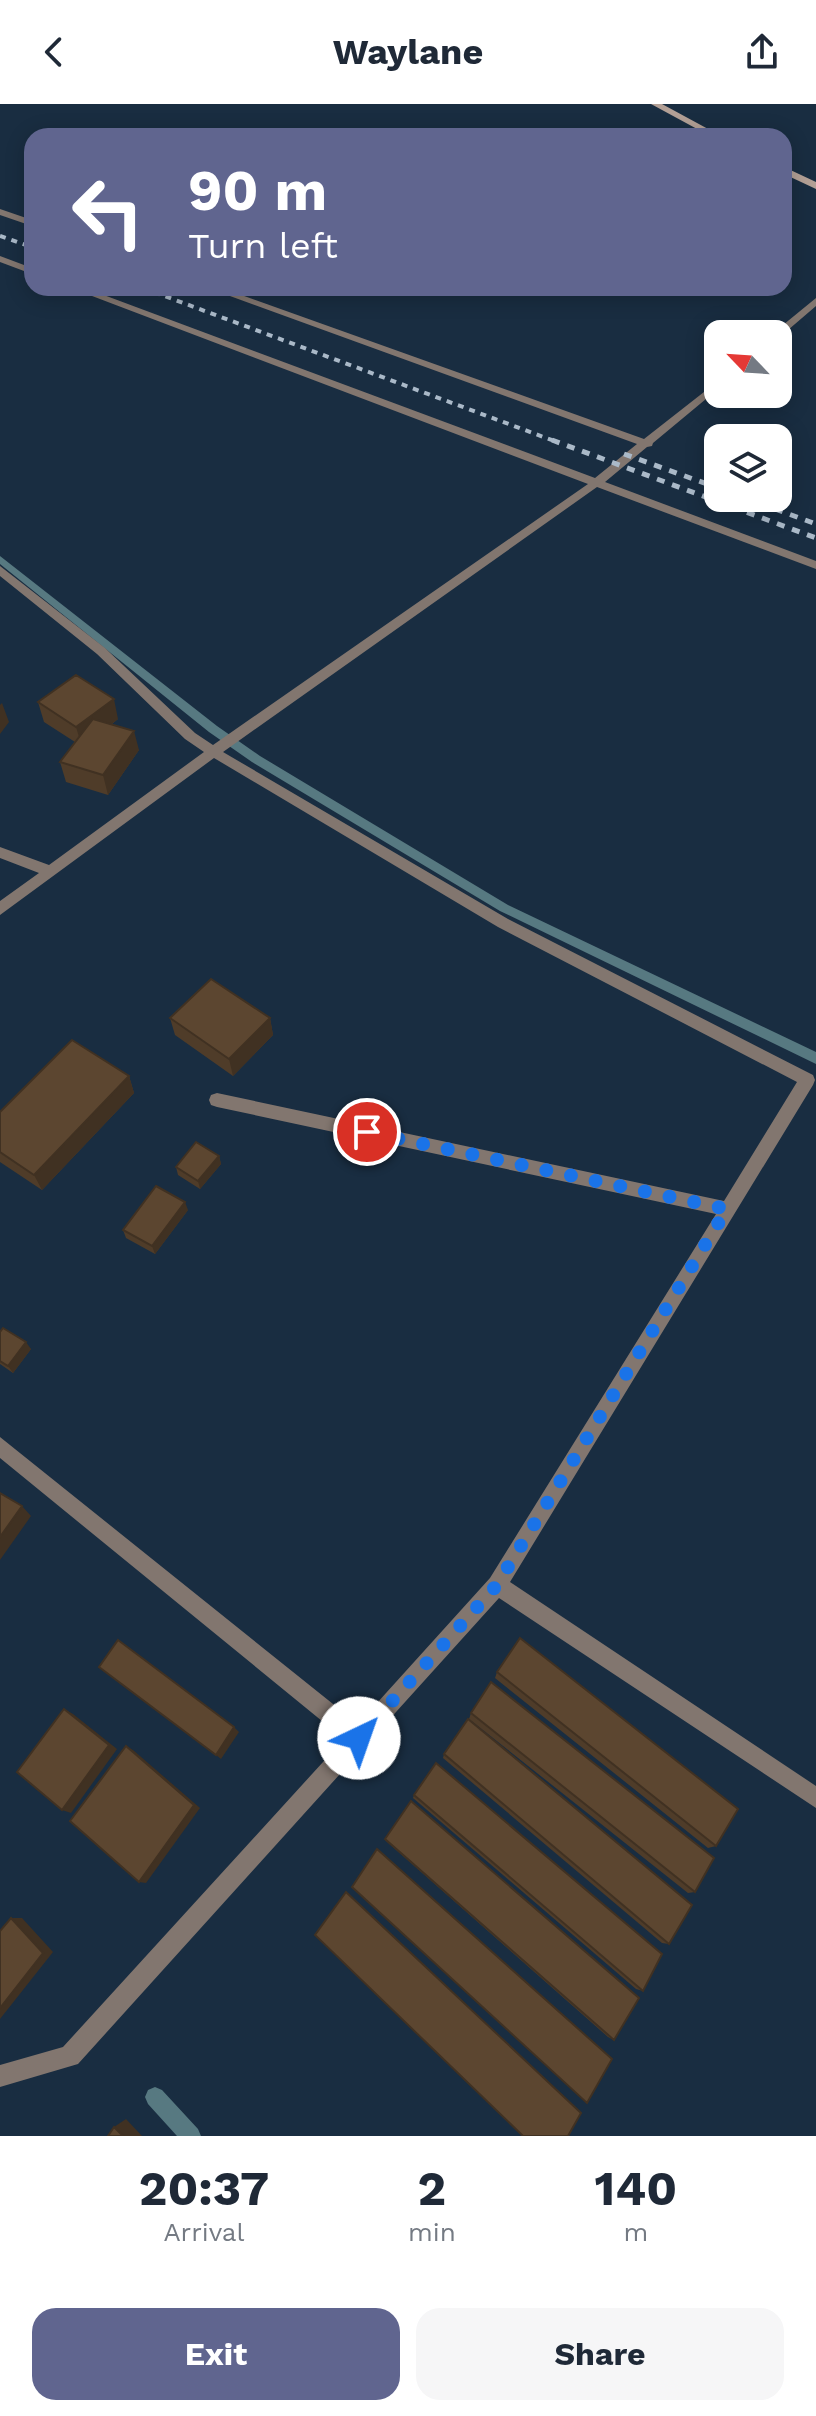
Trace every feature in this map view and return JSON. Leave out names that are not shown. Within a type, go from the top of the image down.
[{"type":"street","points":[[655,104],[702,128]]},
{"type":"street","points":[[792,174],[816,186]]},
{"type":"street","points":[[0,212],[24,220]]},
{"type":"street","points":[[0,259],[24,268]]},
{"type":"street","points":[[97,296],[816,565]]},
{"type":"street","points":[[235,296],[648,444]]},
{"type":"street","points":[[792,321],[816,301]]},
{"type":"street","points":[[0,909],[213,752],[596,483],[704,396]]},
{"type":"street","points":[[0,570],[101,651],[190,736],[213,752],[503,923],[807,1080],[497,1585],[70,2056],[0,2076]]},
{"type":"street","points":[[0,852],[51,872]]},
{"type":"street","points":[[217,1100],[727,1209]]},
{"type":"street","points":[[0,1446],[359,1738]]},
{"type":"street","points":[[497,1585],[816,1798]]},
{"type":"building","points":[[76,675],[114,699],[76,727],[38,702]]},
{"type":"building","points":[[93,719],[134,731],[103,775],[60,762]]},
{"type":"building","points":[[211,979],[270,1018],[229,1059],[170,1018]]},
{"type":"building","points":[[72,1040],[129,1076],[34,1175],[0,1152],[0,1112]]},
{"type":"building","points":[[196,1142],[219,1156],[198,1181],[176,1167]]},
{"type":"building","points":[[156,1186],[185,1202],[152,1246],[123,1230]]},
{"type":"building","points":[[3,1328],[26,1342],[8,1366],[0,1361],[0,1332]]},
{"type":"building","points":[[0,1493],[22,1506],[0,1537]]},
{"type":"building","points":[[520,1638],[738,1809],[716,1846],[497,1672]]},
{"type":"building","points":[[118,1640],[234,1727],[216,1755],[99,1667]]},
{"type":"building","points":[[491,1682],[714,1858],[695,1892],[471,1713]]},
{"type":"building","points":[[64,1709],[109,1745],[62,1810],[17,1772]]},
{"type":"building","points":[[468,1719],[692,1905],[669,1944],[444,1754]]},
{"type":"building","points":[[126,1746],[194,1805],[139,1882],[70,1821]]},
{"type":"building","points":[[436,1763],[662,1954],[643,1991],[414,1795]]},
{"type":"building","points":[[411,1801],[639,1998],[614,2040],[385,1839]]},
{"type":"building","points":[[377,1849],[612,2059],[587,2103],[352,1887]]},
{"type":"building","points":[[346,1892],[581,2113],[568,2136],[523,2136],[315,1935]]},
{"type":"building","points":[[11,1918],[43,1953],[0,2008],[0,1931]]},
{"type":"building","points":[[114,2127],[123,2136],[108,2136]]},
{"type":"waterway","points":[[0,559],[213,729],[256,759],[504,908],[816,1058]]},
{"type":"waterway","points":[[155,2097],[191,2136]]},
{"type":"railway","points":[[0,236],[24,244]]},
{"type":"railway","points":[[165,296],[557,442]]},
{"type":"railway","points":[[552,440],[816,538]]},
{"type":"railway","points":[[624,454],[704,483]]},
{"type":"railway","points":[[783,512],[816,524]]},
{"type":"route","points":[[359,1738],[497,1585],[727,1209],[367,1132]]}]
